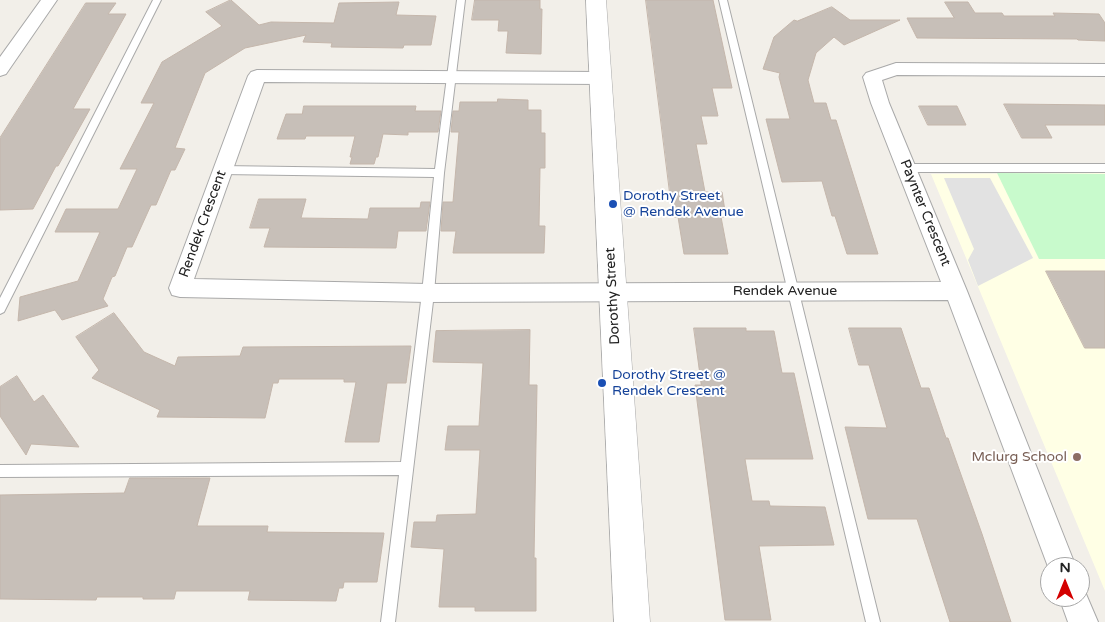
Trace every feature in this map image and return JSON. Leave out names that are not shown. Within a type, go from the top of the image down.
[{"type":"street","points":[[0,70],[49,0]]},
{"type":"street","name":"Dorothy Street","points":[[596,0],[632,622]]},
{"type":"street","name":"Paynter Crescent","points":[[1058,557],[956,291],[880,104],[872,76],[896,69],[1105,70]]},
{"type":"street","name":"Rendek Crescent","points":[[601,78],[257,76],[180,288],[428,293],[613,292]]},
{"type":"street","name":"Rendek Avenue","points":[[613,292],[956,291]]},
{"type":"street","points":[[1077,607],[1082,622]]},
{"type":"lane","points":[[0,309],[157,0]]},
{"type":"lane","points":[[388,622],[428,293],[439,173],[461,0]]},
{"type":"lane","points":[[723,0],[873,622]]},
{"type":"lane","points":[[907,168],[1105,168]]},
{"type":"lane","points":[[222,170],[439,173]]},
{"type":"lane","points":[[0,471],[407,468]]},
{"type":"shaded area","name":"Mclurg School","points":[[1105,173],[1105,591],[931,174]]},
{"type":"shaded area","points":[[944,178],[990,178],[1033,258],[978,286],[968,260],[974,249]]},
{"type":"green space","points":[[997,173],[1105,174],[1105,259],[1039,259]]},
{"type":"building","points":[[231,0],[259,25],[271,22],[334,23],[339,3],[399,2],[396,15],[436,16],[431,45],[404,45],[403,48],[331,47],[332,43],[303,42],[306,35],[245,48],[205,73],[175,148],[185,149],[175,170],[171,170],[156,205],[151,205],[132,247],[127,247],[115,276],[112,277],[103,299],[108,306],[62,320],[55,310],[18,321],[20,297],[78,281],[100,232],[55,232],[66,209],[118,209],[137,169],[120,169],[154,103],[141,103],[162,62],[222,26],[206,12]]},
{"type":"building","points":[[475,0],[540,0],[540,9],[542,9],[541,54],[506,53],[508,31],[498,31],[499,20],[472,20]]},
{"type":"building","points":[[646,0],[713,0],[732,88],[712,88],[718,116],[701,116],[707,144],[696,144],[705,192],[722,192],[726,217],[721,217],[728,254],[684,254],[678,217],[673,217]]},
{"type":"building","points":[[945,2],[968,2],[975,13],[1002,13],[1004,16],[1055,16],[1053,13],[1099,14],[1105,23],[1105,41],[1077,39],[917,38],[907,18],[954,18]]},
{"type":"building","points":[[86,3],[116,3],[108,14],[126,14],[73,109],[90,109],[33,209],[0,210],[0,138]]},
{"type":"building","points":[[832,7],[850,20],[900,20],[844,45],[834,37],[816,53],[808,80],[814,103],[826,103],[831,120],[836,120],[878,254],[847,254],[835,216],[832,216],[822,181],[782,182],[766,119],[790,119],[779,77],[780,73],[763,69],[774,37],[794,20],[797,21]]},
{"type":"building","points":[[498,99],[528,100],[528,110],[541,110],[541,133],[545,133],[545,168],[540,168],[539,226],[545,226],[544,253],[453,253],[456,231],[441,231],[443,202],[453,202],[459,132],[451,132],[453,111],[459,111],[460,102],[497,102]]},
{"type":"building","points":[[1004,104],[1105,105],[1105,125],[1045,125],[1052,138],[1022,138]]},
{"type":"building","points":[[304,106],[416,106],[415,111],[441,111],[438,132],[408,132],[408,135],[383,134],[378,157],[376,157],[374,164],[350,164],[355,136],[306,136],[305,139],[277,139],[286,114],[302,114]]},
{"type":"building","points":[[919,106],[957,106],[966,125],[928,125]]},
{"type":"building","points":[[259,199],[306,199],[301,218],[368,219],[370,208],[420,208],[421,202],[430,202],[426,231],[398,231],[396,248],[264,247],[270,228],[250,228]]},
{"type":"building","points":[[1046,271],[1105,271],[1105,348],[1085,348]]},
{"type":"building","points":[[114,313],[144,352],[175,366],[178,357],[240,356],[243,347],[411,346],[406,383],[387,383],[379,442],[345,442],[356,382],[344,382],[344,379],[279,379],[278,383],[273,383],[265,418],[157,417],[160,410],[92,378],[99,370],[76,337]]},
{"type":"building","points":[[694,328],[746,328],[746,331],[774,331],[782,373],[794,373],[813,459],[745,459],[752,501],[769,501],[770,506],[825,507],[834,545],[759,546],[771,620],[725,620],[695,385],[701,385]]},
{"type":"building","points":[[849,328],[901,328],[921,388],[929,388],[946,438],[948,438],[1011,622],[950,622],[917,519],[868,519],[845,427],[887,428],[869,365],[859,365]]},
{"type":"building","points":[[530,330],[529,385],[537,385],[534,558],[536,558],[536,611],[475,611],[475,607],[439,607],[444,549],[411,547],[414,522],[436,522],[437,515],[476,514],[480,450],[445,450],[448,426],[479,426],[483,363],[433,362],[436,331]]},
{"type":"building","points":[[17,376],[34,402],[43,395],[79,447],[31,444],[26,455],[0,416],[0,387]]},
{"type":"building","points":[[130,478],[210,478],[197,526],[268,526],[267,532],[384,533],[377,582],[344,582],[343,588],[339,588],[336,601],[248,600],[250,591],[176,591],[174,599],[97,597],[96,600],[0,599],[0,495],[124,493]]},
{"type":"place","name":"Dorothy Street @ Rendek Avenue","points":[[613,204]]},
{"type":"place","name":"Dorothy Street @ Rendek Crescent","points":[[602,383]]},
{"type":"place","name":"Mclurg School","points":[[1077,457]]}]
